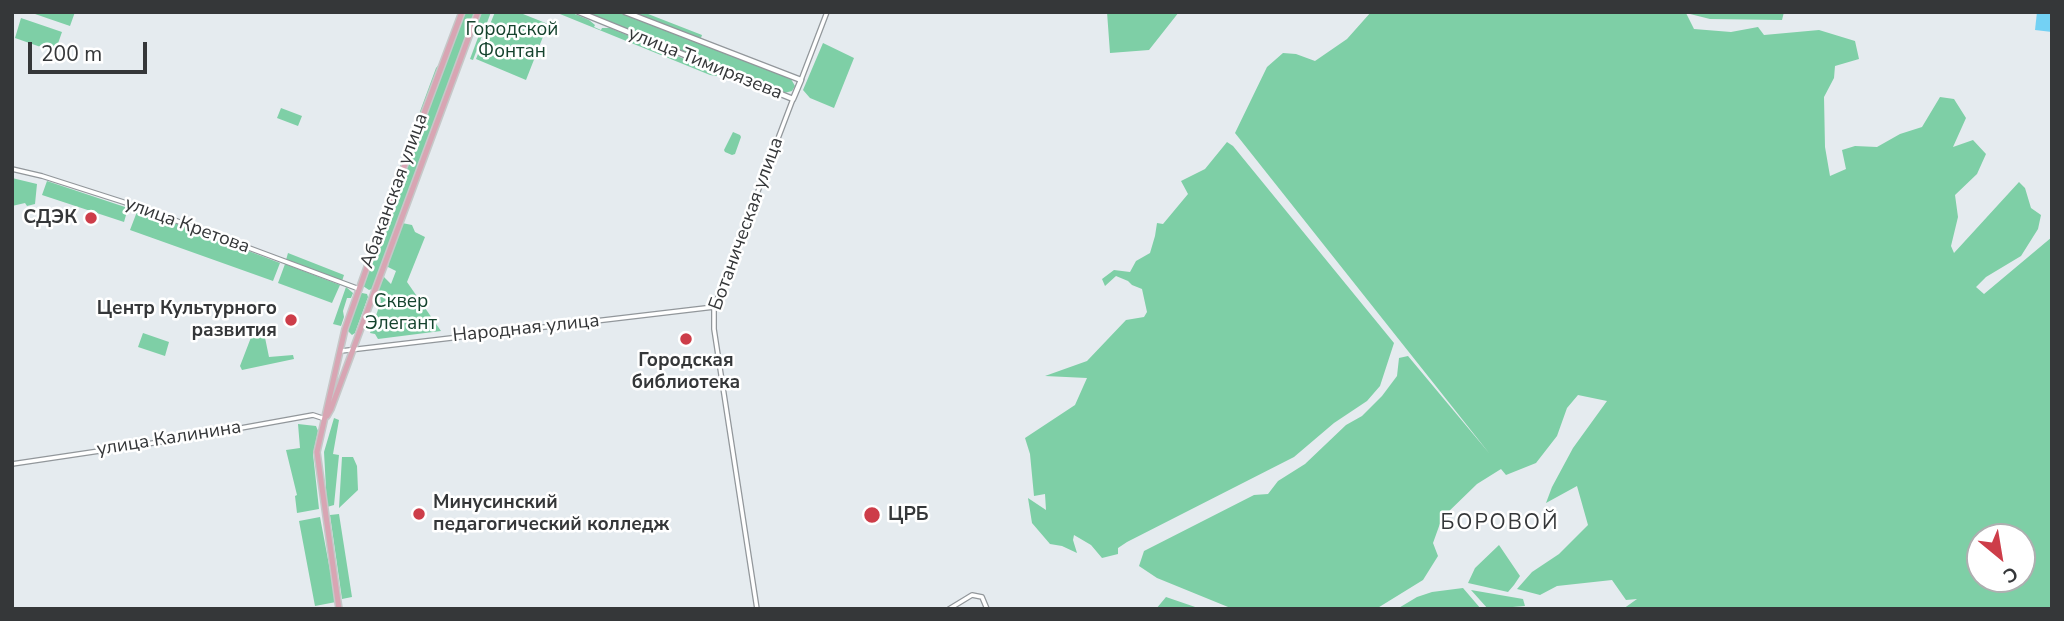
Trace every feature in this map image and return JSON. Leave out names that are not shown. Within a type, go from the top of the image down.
[{"type":"main road","name":"Абаканская улица","points":[[339,608],[317,452],[344,332],[462,12]]},
{"type":"main road","name":"Абаканская улица","points":[[325,419],[478,12]]},
{"type":"main road","name":"улица Тимирязева","points":[[579,12],[793,99]]},
{"type":"main road","name":"улица Тимирязева","points":[[625,12],[801,80]]},
{"type":"main road","name":"Ботаническая улица","points":[[793,99],[801,80]]},
{"type":"main road","points":[[359,289],[373,294]]},
{"type":"main road","points":[[344,332],[350,339],[358,334]]},
{"type":"street","name":"Ботаническая улица","points":[[801,80],[827,12]]},
{"type":"street","name":"Ботаническая улица","points":[[757,609],[714,329],[714,307],[793,99]]},
{"type":"street","name":"улица Кретова","points":[[12,169],[142,208],[359,289]]},
{"type":"street","name":"Народная улица","points":[[338,352],[714,307]]},
{"type":"street","name":"улица Калинина","points":[[12,464],[180,439],[313,415],[325,419]]},
{"type":"street","points":[[949,609],[972,595],[982,597],[987,609]]},
{"type":"street","points":[[330,609],[339,608]]},
{"type":"green space","points":[[75,12],[70,26],[35,14]]},
{"type":"green space","points":[[465,12],[475,12],[372,289],[369,290],[363,286]]},
{"type":"green space","points":[[482,12],[491,12],[473,60],[470,59],[479,35],[476,33],[476,27]]},
{"type":"green space","name":"Городской Фонтан","points":[[495,12],[518,12],[548,24],[526,80],[476,59]]},
{"type":"green space","points":[[555,12],[570,12],[589,20],[594,27],[601,30],[610,28],[730,78],[710,75]]},
{"type":"green space","points":[[584,12],[617,12],[791,79],[795,86],[792,91],[784,93]]},
{"type":"green space","points":[[629,12],[643,12],[702,35],[701,38],[694,37]]},
{"type":"green space","points":[[1107,12],[1179,12],[1149,50],[1110,53]]},
{"type":"green space","points":[[1371,12],[1784,12],[1782,20],[1710,19],[1686,13],[1694,29],[1731,32],[1758,27],[1764,35],[1819,30],[1855,41],[1859,59],[1835,66],[1834,78],[1824,97],[1825,147],[1830,176],[1846,169],[1842,150],[1855,146],[1877,147],[1900,134],[1922,127],[1940,97],[1954,99],[1966,118],[1953,147],[1973,140],[1986,154],[1977,174],[1955,195],[1958,217],[1951,246],[1954,253],[2019,182],[2025,188],[2031,208],[2041,215],[2038,229],[2021,256],[1986,277],[1976,287],[1984,294],[2052,237],[2052,609],[1623,609],[1637,599],[1626,600],[1612,580],[1557,586],[1540,595],[1517,589],[1532,572],[1559,554],[1588,525],[1577,486],[1546,503],[1573,448],[1607,401],[1578,395],[1567,408],[1557,436],[1536,463],[1506,475],[1501,469],[1477,484],[1442,518],[1433,543],[1438,556],[1423,580],[1376,609],[1233,609],[1157,578],[1139,566],[1144,551],[1254,495],[1268,494],[1278,481],[1305,464],[1382,396],[1397,376],[1399,358],[1408,356],[1489,453],[1235,133],[1267,67],[1283,53],[1296,54],[1315,61],[1347,39]]},
{"type":"green space","points":[[21,18],[62,32],[55,52],[15,38]]},
{"type":"green space","points":[[823,43],[854,58],[834,108],[810,98],[803,90]]},
{"type":"green space","points":[[442,61],[375,238],[436,68]]},
{"type":"green space","points":[[281,108],[302,116],[298,126],[277,118]]},
{"type":"green space","points":[[733,132],[741,137],[735,154],[732,155],[724,150]]},
{"type":"green space","points":[[1227,142],[1394,343],[1380,386],[1367,401],[1334,423],[1294,457],[1127,542],[1118,548],[1118,554],[1102,558],[1091,545],[1074,535],[1077,553],[1050,544],[1032,523],[1028,498],[1046,510],[1045,494],[1034,496],[1030,454],[1025,438],[1075,405],[1087,378],[1045,376],[1087,361],[1126,320],[1144,317],[1147,312],[1142,289],[1116,276],[1105,286],[1102,279],[1114,270],[1130,272],[1136,261],[1150,253],[1157,223],[1163,224],[1188,194],[1181,181],[1205,169]]},
{"type":"green space","points":[[12,178],[37,184],[35,204],[12,206]]},
{"type":"green space","points":[[47,181],[128,208],[124,222],[42,195]]},
{"type":"green space","points":[[138,209],[280,263],[273,281],[130,230]]},
{"type":"green space","name":"Сквер Элегант","points":[[402,223],[412,225],[415,232],[425,237],[407,282],[441,331],[378,339],[375,334],[370,333],[381,301],[378,289],[384,277],[391,284],[396,271],[388,267]]},
{"type":"green space","points":[[288,253],[344,275],[342,281],[286,260]]},
{"type":"green space","points":[[285,264],[340,285],[332,303],[278,283]]},
{"type":"green space","points":[[346,287],[353,293],[351,298],[347,298],[341,326],[333,324]]},
{"type":"green space","points":[[362,293],[368,297],[352,335],[347,330]]},
{"type":"green space","points":[[258,325],[263,328],[269,357],[293,355],[294,359],[242,370],[240,366]]},
{"type":"green space","points":[[143,333],[169,342],[165,356],[138,347]]},
{"type":"green space","points":[[334,418],[339,420],[333,454],[339,455],[334,505],[327,507],[324,452]]},
{"type":"green space","points":[[298,424],[316,426],[318,431],[313,454],[319,509],[297,513],[297,495],[286,450],[300,448]]},
{"type":"green space","points":[[342,457],[353,457],[357,466],[358,490],[339,508]]},
{"type":"green space","points":[[339,514],[352,597],[342,599],[330,515]]},
{"type":"green space","points":[[320,517],[336,602],[315,606],[299,521]]},
{"type":"green space","points":[[1499,545],[1520,576],[1514,585],[1508,592],[1468,583],[1475,568]]},
{"type":"green space","points":[[1463,588],[1481,609],[1397,609],[1432,592]]},
{"type":"green space","points":[[1471,590],[1523,599],[1525,606],[1488,609]]},
{"type":"green space","points":[[1166,597],[1201,609],[1156,609]]},
{"type":"water","points":[[2037,12],[2052,12],[2052,32],[2035,30]]},
{"type":"place","name":"СДЭК","points":[[91,218]]},
{"type":"place","name":"Центр Культурного развития","points":[[291,320]]},
{"type":"place","name":"Городская библиотека","points":[[686,339]]},
{"type":"place","name":"Минусинский педагогический колледж","points":[[419,514]]},
{"type":"place","name":"ЦРБ","points":[[872,515]]},
{"type":"district","name":"БОРОВОЙ","points":[[1500,524]]}]
